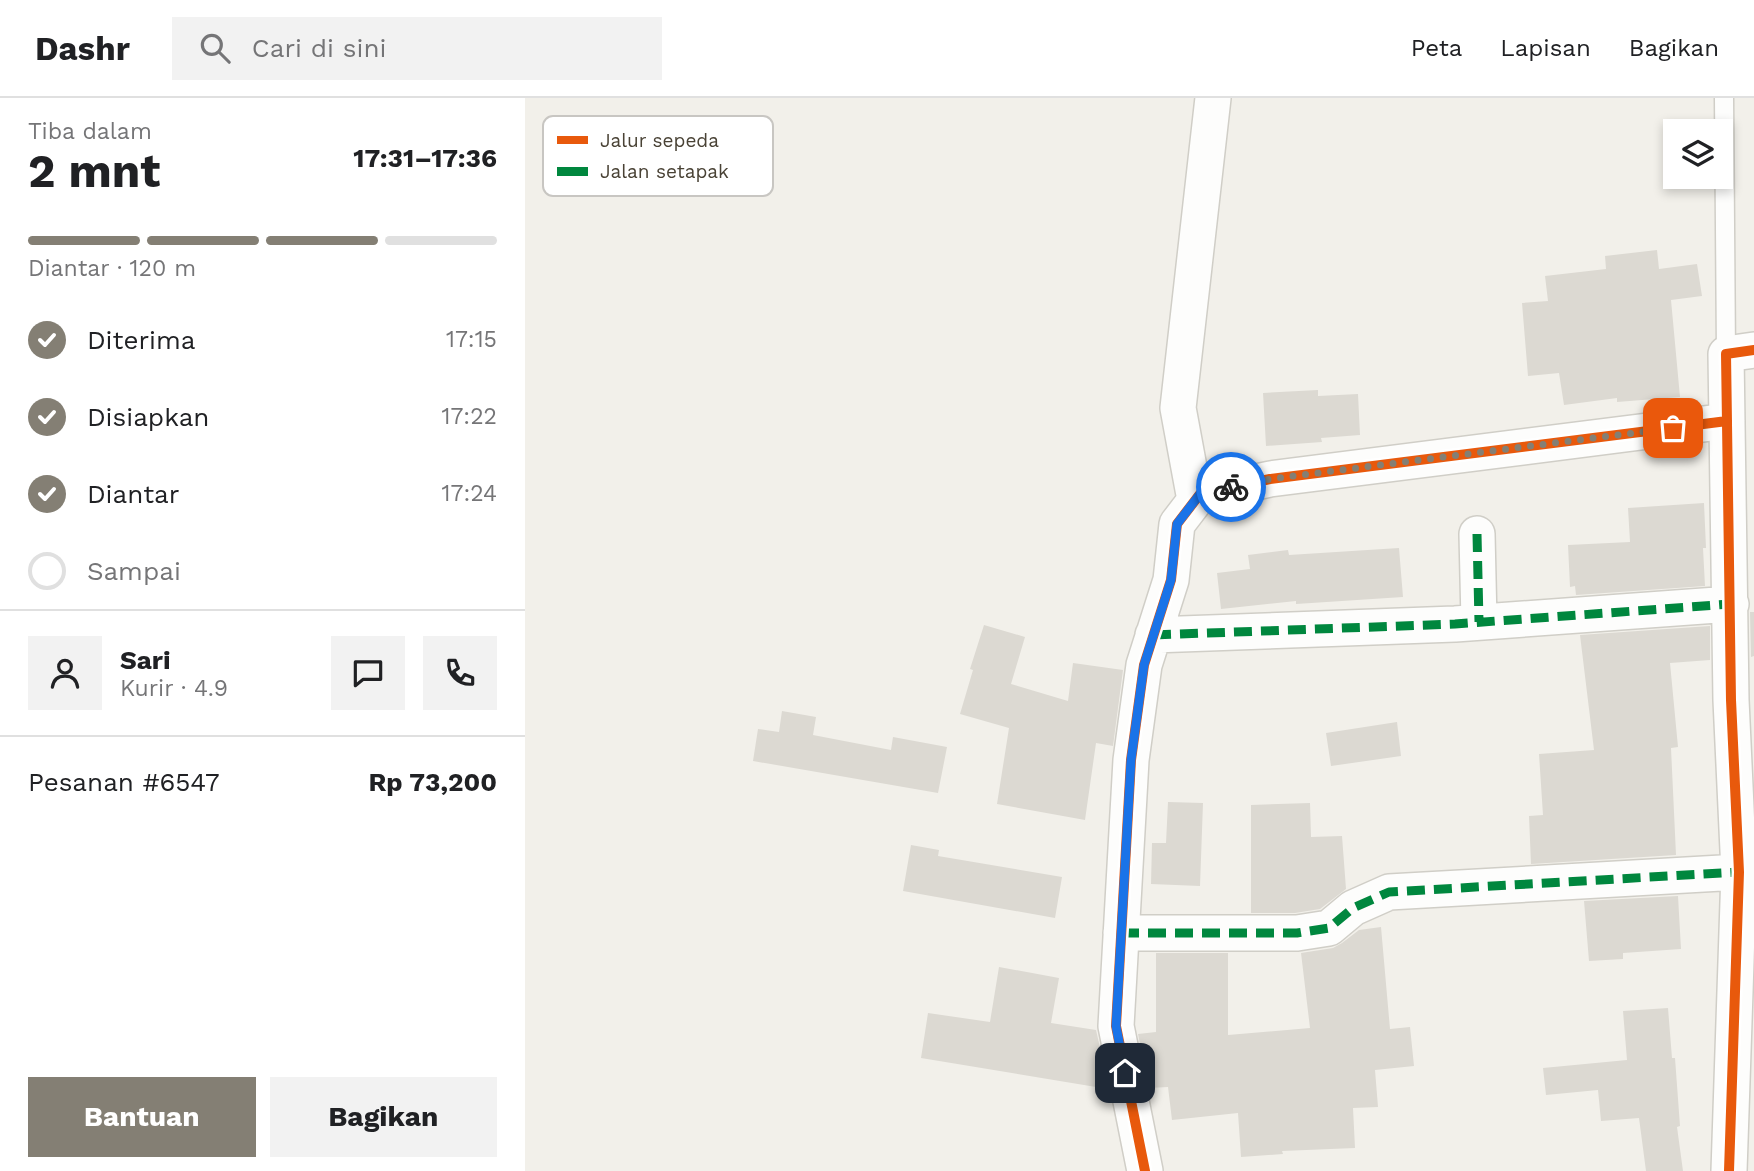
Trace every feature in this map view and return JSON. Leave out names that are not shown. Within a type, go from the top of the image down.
[{"type":"street","points":[[1195,500],[1178,408],[1213,98]]},
{"type":"street","points":[[1729,1171],[1739,872],[1731,700],[1727,421],[1740,352]]},
{"type":"street","points":[[1145,1171],[1116,1026],[1131,760],[1144,665],[1171,580],[1177,524],[1195,500],[1200,494],[1270,479],[1727,421]]},
{"type":"street","points":[[1478,534],[1479,622]]},
{"type":"street","points":[[1153,635],[1479,622],[1731,604]]},
{"type":"street","points":[[1121,933],[1297,933],[1329,928],[1353,908],[1389,891],[1739,872]]},
{"type":"lane","points":[[1724,98],[1740,352]]},
{"type":"building","points":[[1657,250],[1659,269],[1697,264],[1702,296],[1671,300],[1680,397],[1617,402],[1617,398],[1564,405],[1559,373],[1528,376],[1522,303],[1548,301],[1545,276],[1606,269],[1605,256]]},
{"type":"building","points":[[1318,390],[1318,396],[1358,394],[1360,435],[1321,438],[1322,442],[1266,446],[1263,393]]},
{"type":"building","points":[[1704,503],[1705,586],[1576,595],[1575,586],[1570,587],[1568,545],[1630,542],[1628,508]]},
{"type":"building","points":[[1399,548],[1403,597],[1296,604],[1296,601],[1221,609],[1217,573],[1250,569],[1248,555],[1288,550],[1289,555]]},
{"type":"building","points":[[1750,612],[1754,612],[1754,656],[1751,657]]},
{"type":"building","points":[[984,625],[1025,637],[1011,684],[1068,701],[1073,663],[1123,670],[1113,746],[1096,743],[1085,820],[997,804],[1009,728],[960,714]]},
{"type":"building","points":[[1710,626],[1710,660],[1670,663],[1678,747],[1671,748],[1676,855],[1531,864],[1529,816],[1543,815],[1539,754],[1594,750],[1580,635]]},
{"type":"building","points":[[782,711],[816,717],[813,735],[891,750],[893,737],[947,747],[938,793],[753,761],[758,729],[779,732]]},
{"type":"building","points":[[1397,722],[1401,756],[1331,766],[1326,733]]},
{"type":"building","points":[[1168,802],[1203,803],[1200,886],[1151,884],[1152,843],[1166,843]]},
{"type":"building","points":[[1310,803],[1311,837],[1342,836],[1346,889],[1320,909],[1295,913],[1251,913],[1251,805]]},
{"type":"building","points":[[911,845],[939,850],[938,856],[1062,877],[1055,918],[903,891]]},
{"type":"building","points":[[1678,896],[1681,949],[1623,953],[1623,959],[1589,961],[1584,901]]},
{"type":"building","points":[[1381,927],[1390,1029],[1410,1027],[1414,1066],[1375,1070],[1378,1107],[1353,1108],[1355,1148],[1282,1151],[1283,1154],[1241,1157],[1238,1113],[1172,1120],[1168,1087],[1149,1088],[1138,1034],[1156,1032],[1156,953],[1228,953],[1228,1035],[1310,1028],[1301,953],[1333,948],[1359,930]]},
{"type":"building","points":[[999,967],[1059,978],[1051,1023],[1096,1030],[1101,1052],[1096,1087],[921,1058],[928,1013],[990,1022]]},
{"type":"building","points":[[1668,1008],[1672,1058],[1675,1058],[1680,1126],[1677,1127],[1683,1171],[1646,1171],[1639,1118],[1601,1121],[1598,1090],[1546,1095],[1543,1068],[1627,1060],[1623,1011]]},
{"type":"marked path","points":[[1477,534],[1479,622]]},
{"type":"marked path","points":[[1153,635],[1455,624],[1731,604]]},
{"type":"marked path","points":[[1121,933],[1297,933],[1329,928],[1353,908],[1389,892],[1739,872]]},
{"type":"cycle path","points":[[1729,1171],[1739,872],[1731,700],[1726,354],[1754,350]]},
{"type":"cycle path","points":[[1145,1171],[1116,1026],[1131,760],[1144,665],[1171,580],[1177,524],[1200,494],[1270,479],[1727,421]]},
{"type":"way so far","points":[[1231,487],[1270,479],[1673,428]]},
{"type":"route","points":[[1125,1073],[1116,1026],[1131,760],[1144,665],[1171,580],[1177,524],[1200,494],[1231,487]]}]
